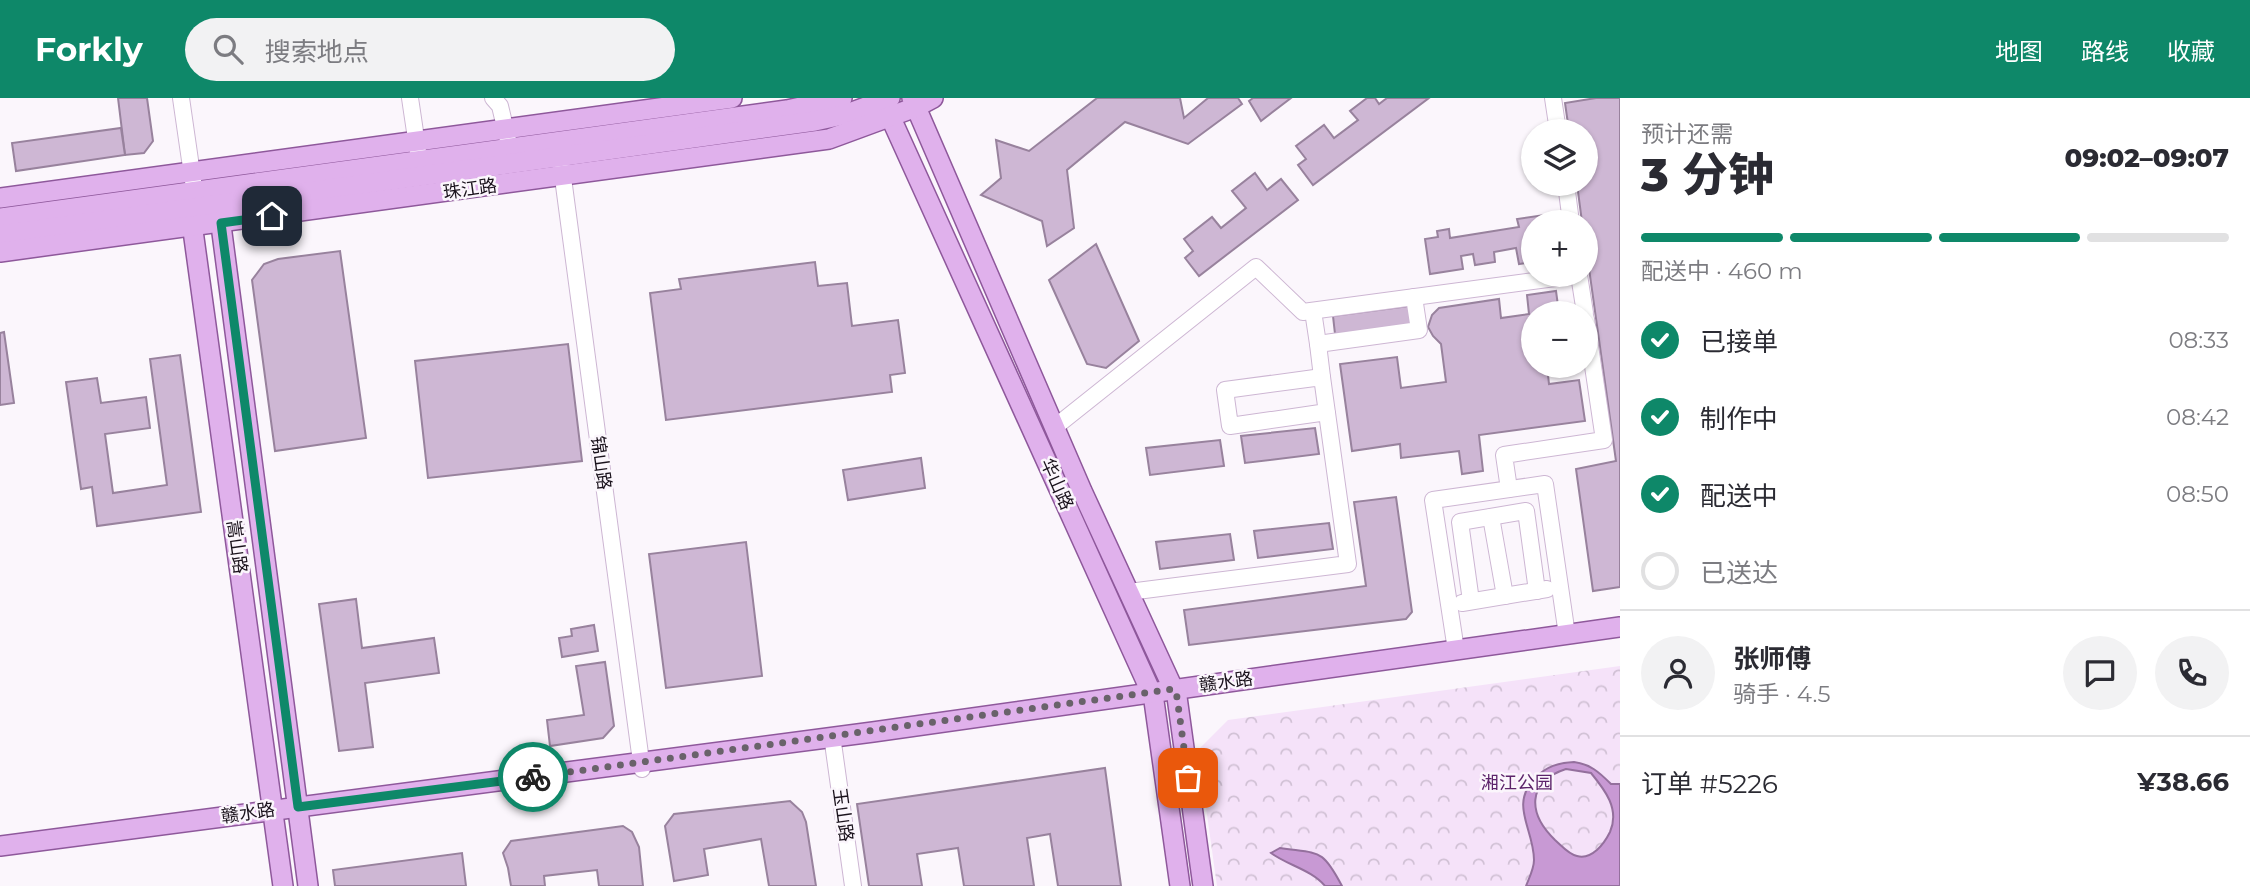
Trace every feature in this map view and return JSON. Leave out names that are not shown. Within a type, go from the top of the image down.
[{"type":"main road","points":[[0,198],[732,98]]},
{"type":"main road","name":"珠江路","points":[[0,252],[419,162],[786,110],[842,98]]},
{"type":"main road","name":"珠江路","points":[[0,218],[194,209],[220,214],[561,167],[815,121],[886,103],[920,101]]},
{"type":"main road","name":"华山路","points":[[920,101],[1055,427],[1175,693],[1203,886]]},
{"type":"main road","name":"华山路","points":[[886,103],[1153,696],[1180,886]]},
{"type":"main road","name":"珠江路","points":[[0,235],[194,209]]},
{"type":"main road","name":"嵩山路","points":[[194,209],[283,886]]},
{"type":"main road","name":"嵩山路","points":[[220,214],[309,886]]},
{"type":"main road","name":"赣水路","points":[[1175,693],[1620,627]]},
{"type":"main road","name":"赣水路","points":[[0,856],[298,811],[1175,693],[1620,638]]},
{"type":"main road","name":"赣水路","points":[[641,766],[833,743],[1153,696]]},
{"type":"main road","name":"赣水路","points":[[0,846],[274,815]]},
{"type":"street","points":[[181,98],[194,209]]},
{"type":"street","points":[[410,98],[419,162]]},
{"type":"street","points":[[493,98],[500,106],[510,149]]},
{"type":"street","points":[[1553,98],[1556,119]]},
{"type":"street","name":"锦山路","points":[[561,167],[641,766]]},
{"type":"street","points":[[1055,427],[1256,267],[1303,312],[1521,283]]},
{"type":"street","points":[[1318,344],[1419,330],[1414,297]]},
{"type":"street","points":[[1129,592],[1348,564],[1313,311]]},
{"type":"street","points":[[1322,377],[1225,390],[1230,426],[1327,412]]},
{"type":"street","points":[[1509,489],[1504,455],[1604,440],[1595,378]]},
{"type":"street","points":[[1456,650],[1433,500],[1545,484],[1567,635]]},
{"type":"street","points":[[1471,601],[1460,522],[1526,511],[1538,591]]},
{"type":"street","points":[[1491,517],[1505,596]]},
{"type":"street","points":[[1449,605],[1560,587]]},
{"type":"street","name":"玉山路","points":[[833,743],[853,886]]},
{"type":"green space","name":"湘江公园","points":[[1620,666],[1620,886],[1217,886],[1198,750],[1228,720]]},
{"type":"shaded area","points":[[1568,762],[1590,767],[1611,784],[1620,784],[1620,886],[1526,886],[1534,860],[1523,808],[1527,788],[1539,774]],"holes":[[[1566,769],[1591,773],[1610,800],[1613,824],[1601,846],[1588,856],[1582,857],[1565,850],[1546,830],[1536,810],[1535,800],[1538,790],[1553,775]]]},
{"type":"shaded area","points":[[1280,848],[1319,855],[1330,865],[1342,886],[1325,886],[1320,880],[1271,853]]},
{"type":"building","points":[[118,98],[147,98],[153,141],[144,153],[125,155]]},
{"type":"building","points":[[1097,98],[1180,98],[1184,118],[1208,98],[1238,98],[1242,104],[1188,144],[1125,122],[1067,170],[1074,228],[1047,246],[1042,221],[981,195],[1001,178],[996,140],[1029,151]]},
{"type":"building","points":[[1253,98],[1291,98],[1261,121],[1249,101]]},
{"type":"building","points":[[1367,98],[1375,98],[1379,104],[1387,98],[1429,98],[1313,185],[1298,165],[1306,159],[1296,146],[1324,125],[1334,138],[1358,120],[1350,111]]},
{"type":"building","points":[[1596,98],[1620,98],[1620,587],[1593,591],[1576,469],[1616,461],[1598,333],[1598,301],[1594,301],[1592,287],[1598,287],[1598,210],[1580,210],[1579,196],[1598,196],[1598,119],[1567,119],[1565,103]]},
{"type":"building","points":[[121,128],[125,155],[16,171],[12,143]]},
{"type":"building","points":[[1255,173],[1267,190],[1281,179],[1298,200],[1199,276],[1185,258],[1193,251],[1184,239],[1212,217],[1221,228],[1246,208],[1232,191]]},
{"type":"building","points":[[1521,218],[1521,264],[1516,248],[1494,252],[1495,262],[1475,265],[1473,254],[1461,256],[1463,269],[1430,274],[1425,239],[1438,237],[1437,231],[1449,229],[1450,238],[1519,227],[1517,219]]},
{"type":"building","points":[[1096,244],[1139,341],[1106,368],[1087,364],[1049,280]]},
{"type":"building","points":[[340,251],[366,438],[275,451],[252,280],[264,264],[278,259]]},
{"type":"building","points":[[815,262],[818,286],[847,283],[852,326],[898,320],[905,373],[890,375],[892,392],[666,420],[650,293],[681,289],[679,279]]},
{"type":"building","points":[[1556,291],[1557,301],[1528,301],[1527,295]]},
{"type":"building","points":[[1499,299],[1501,318],[1521,315],[1521,378],[1548,378],[1549,384],[1579,380],[1585,421],[1479,435],[1483,471],[1462,474],[1459,451],[1401,458],[1400,444],[1352,451],[1340,364],[1397,357],[1401,388],[1446,382],[1441,344],[1428,327],[1432,315],[1439,308]]},
{"type":"building","points":[[1409,306],[1412,325],[1335,334],[1333,316]]},
{"type":"building","points":[[4,332],[14,403],[0,405],[0,333]]},
{"type":"building","points":[[568,344],[582,461],[428,478],[415,361]]},
{"type":"building","points":[[180,355],[201,512],[97,526],[92,487],[81,489],[66,382],[97,378],[101,403],[146,397],[150,428],[105,434],[113,493],[167,485],[150,359]]},
{"type":"building","points":[[1315,428],[1319,454],[1245,463],[1241,436]]},
{"type":"building","points":[[1220,440],[1224,466],[1150,475],[1146,448]]},
{"type":"building","points":[[921,458],[925,488],[848,500],[843,470]]},
{"type":"building","points":[[1396,497],[1412,612],[1406,619],[1189,645],[1184,610],[1366,586],[1354,502]]},
{"type":"building","points":[[1329,523],[1333,549],[1258,558],[1254,531]]},
{"type":"building","points":[[1230,534],[1234,560],[1160,569],[1156,542]]},
{"type":"building","points":[[746,542],[762,676],[666,688],[649,554]]},
{"type":"building","points":[[356,599],[362,648],[434,638],[439,673],[365,683],[373,747],[339,751],[319,604]]},
{"type":"building","points":[[594,625],[598,651],[562,657],[559,638],[572,636],[571,629]]},
{"type":"building","points":[[605,662],[614,726],[603,738],[550,746],[547,720],[584,715],[576,666]]},
{"type":"building","points":[[1105,768],[1121,886],[1058,886],[1050,834],[1027,838],[1034,886],[964,886],[958,848],[917,854],[922,886],[869,886],[857,804]]},
{"type":"building","points":[[790,801],[802,812],[806,822],[816,886],[769,886],[761,839],[704,849],[708,875],[674,881],[665,826],[674,814]]},
{"type":"building","points":[[623,826],[632,832],[639,847],[643,886],[599,886],[597,870],[544,876],[545,886],[511,886],[503,853],[511,841]]},
{"type":"building","points":[[462,853],[466,886],[335,886],[333,870]]},
{"type":"way so far","points":[[533,777],[1174,689],[1188,778]]},
{"type":"route","points":[[272,216],[221,223],[298,807],[533,777]]}]
